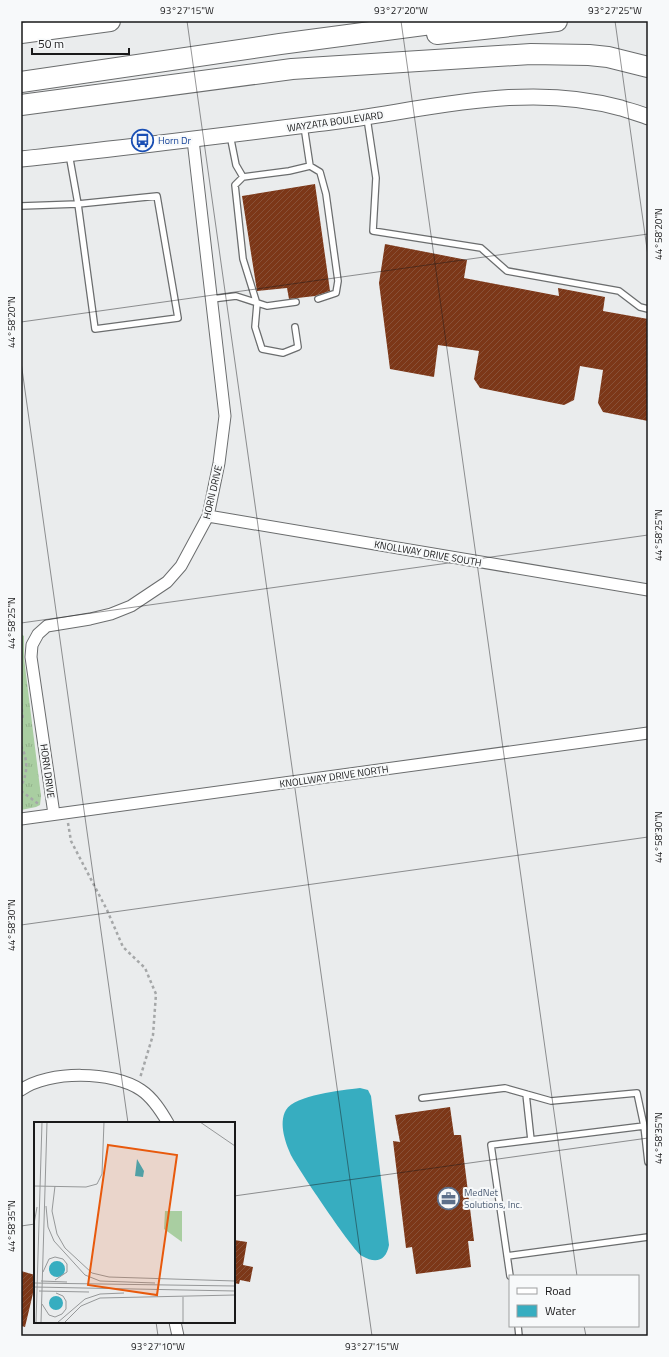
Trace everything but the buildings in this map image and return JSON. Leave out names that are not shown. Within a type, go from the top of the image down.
[{"type":"highway","points":[[21,33],[92,22],[110,21]]},
{"type":"highway","points":[[21,82],[280,44],[454,21]]},
{"type":"highway","points":[[280,44],[419,35],[557,21]]},
{"type":"highway","points":[[21,105],[292,69],[531,54],[589,55],[608,57],[648,67]]},
{"type":"street","name":"WAYZATA BOULEVARD","points":[[21,159],[193,140],[367,117],[485,99],[527,96],[569,98],[607,104],[648,117]]},
{"type":"street","name":"HORN DRIVE","points":[[54,814],[31,657],[32,645],[38,634],[47,626],[111,614],[131,606],[150,595],[167,582],[181,566],[208,516],[219,463],[225,416],[193,140]]},
{"type":"street","name":"KNOLLWAY DRIVE SOUTH","points":[[208,516],[648,590]]},
{"type":"street","name":"KNOLLWAY DRIVE NORTH","points":[[21,819],[648,733]]},
{"type":"street","points":[[21,1090],[29,1084],[47,1078],[72,1076],[120,1080],[138,1088],[158,1106],[167,1122]]},
{"type":"street","points":[[176,1323],[178,1336]]},
{"type":"lane","points":[[367,117],[376,178],[373,230],[481,248],[507,271],[619,291],[640,307],[648,309]]},
{"type":"lane","points":[[304,125],[310,166]]},
{"type":"lane","points":[[230,135],[236,164],[243,177]]},
{"type":"lane","points":[[21,206],[78,204],[158,196],[178,318],[95,329],[78,204],[69,154]]},
{"type":"lane","points":[[295,326],[298,347],[283,353],[262,349],[254,327],[257,304],[243,259],[236,199],[235,186],[243,177],[289,171],[310,166],[320,172],[326,194],[338,281],[336,294],[318,299]]},
{"type":"lane","points":[[212,299],[236,296],[267,306],[296,302]]},
{"type":"lane","points":[[422,1098],[505,1088],[550,1101],[637,1093],[644,1126],[648,1162]]},
{"type":"lane","points":[[526,1094],[532,1140]]},
{"type":"lane","points":[[510,1275],[491,1145],[644,1126]]},
{"type":"lane","points":[[507,1256],[648,1237]]},
{"type":"path","points":[[21,703],[23,719],[21,722]]},
{"type":"path","points":[[21,746],[26,762],[26,773],[21,786]]},
{"type":"path","points":[[21,791],[54,814]]},
{"type":"path","points":[[66,813],[71,841],[107,910],[123,946],[145,968],[156,994],[153,1035],[138,1088]]},
{"type":"green space","points":[[21,634],[24,636],[24,658],[41,796],[40,805],[21,810]]},
{"type":"water","points":[[360,1088],[368,1090],[371,1096],[389,1245],[385,1255],[380,1260],[372,1260],[362,1256],[348,1240],[292,1157],[285,1140],[283,1127],[284,1115],[286,1110],[291,1105],[320,1094]]},
{"type":"place","name":"Horn Dr","points":[[143,140]]},
{"type":"place","name":"MedNet Solutions, Inc.","points":[[448,1198]]}]
